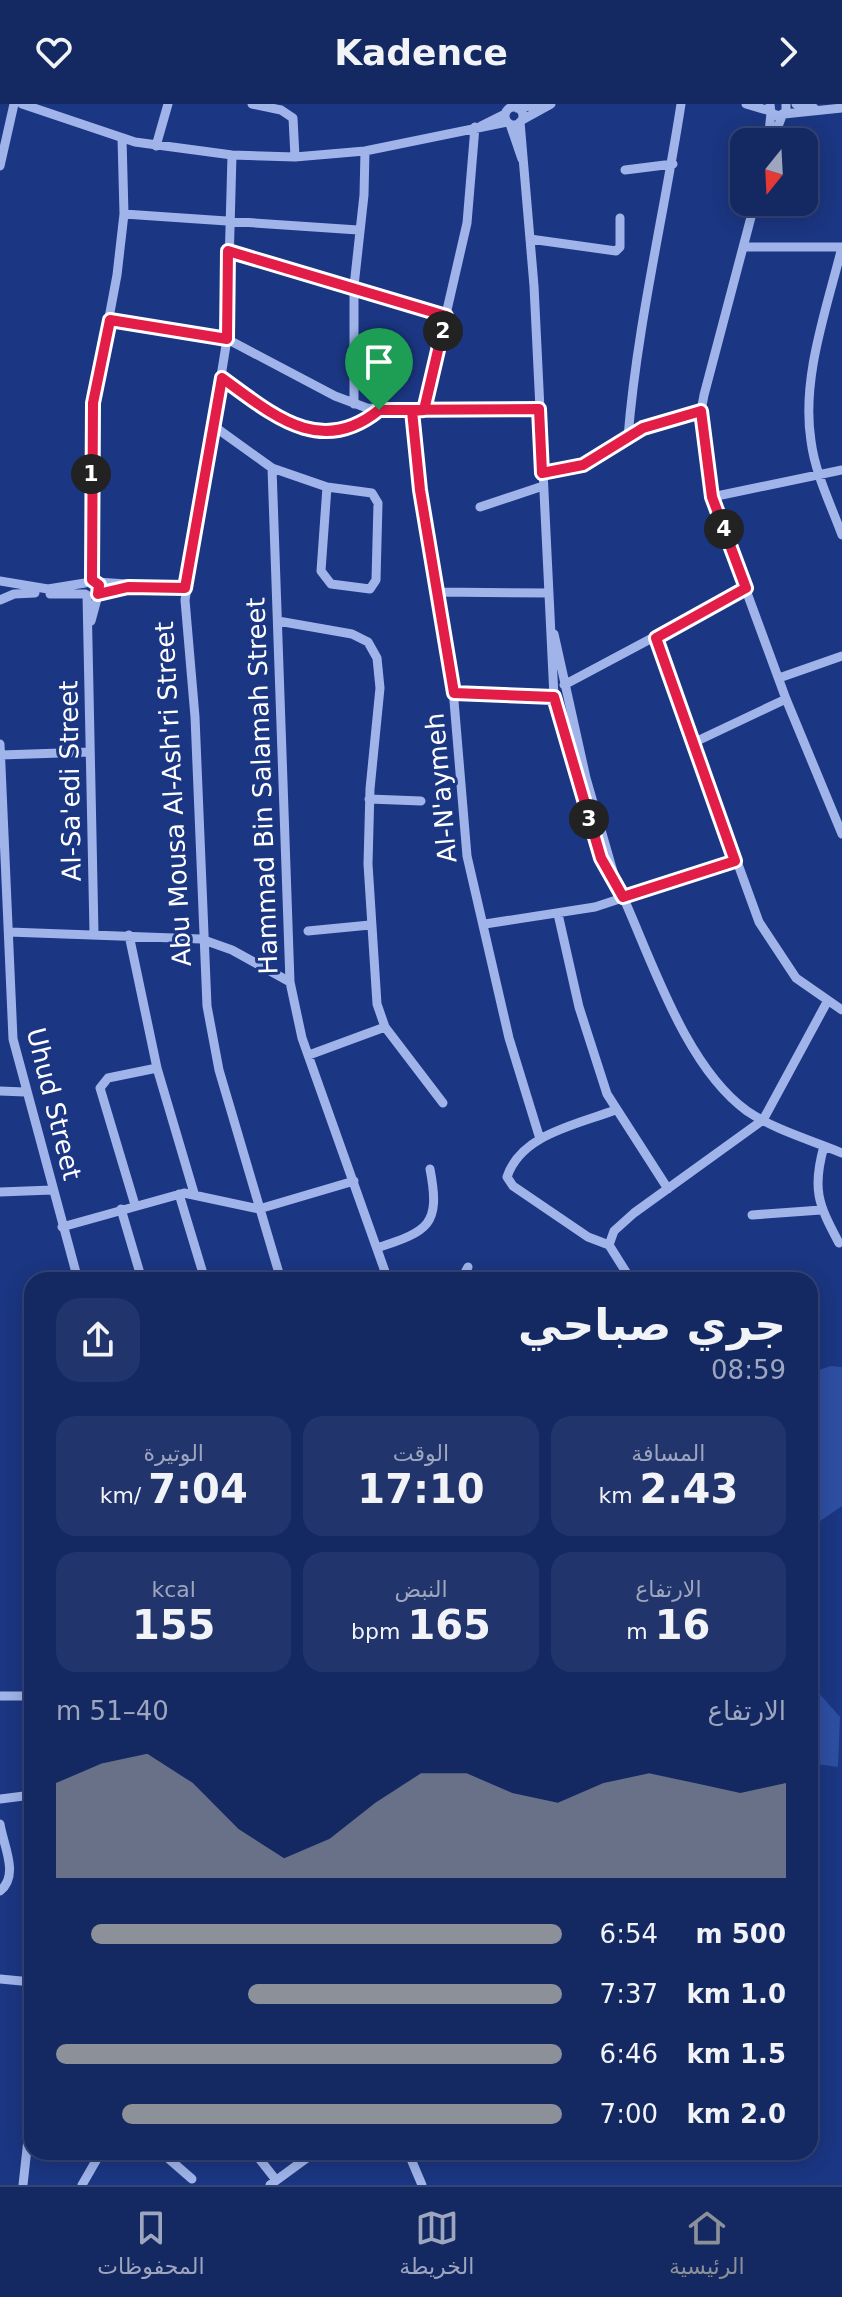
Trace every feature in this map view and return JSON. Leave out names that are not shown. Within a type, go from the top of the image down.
[{"type":"street","points":[[0,166],[14,104]]},
{"type":"street","points":[[22,104],[122,138],[156,146],[232,155],[295,157],[365,151],[478,127],[543,104]]},
{"type":"street","points":[[156,146],[168,104]]},
{"type":"street","points":[[252,104],[281,110],[293,118],[295,157]]},
{"type":"street","points":[[512,114],[551,104]]},
{"type":"street","points":[[628,437],[633,371],[673,164],[681,104]]},
{"type":"street","points":[[746,104],[777,110],[842,108]]},
{"type":"street","points":[[796,104],[821,109]]},
{"type":"street","points":[[512,114],[523,163],[530,239],[554,697],[601,858],[615,879]]},
{"type":"street","points":[[424,410],[467,223],[478,127]]},
{"type":"street","name":"Al-Sa'edi Street","points":[[94,933],[90,752],[93,403],[110,320],[124,214],[122,138]]},
{"type":"street","points":[[354,404],[354,286],[364,195],[365,151]]},
{"type":"street","name":"Abu Mousa Al-Ash'ri Street","points":[[232,155],[227,339],[215,427],[185,588],[197,752],[201,939],[207,1006],[216,1058],[279,1272]]},
{"type":"street","points":[[625,170],[673,164]]},
{"type":"street","points":[[124,214],[358,230]]},
{"type":"street","points":[[752,216],[701,411],[712,497],[786,699],[841,831]]},
{"type":"street","points":[[530,239],[616,251],[620,247],[620,218]]},
{"type":"street","points":[[744,247],[842,247],[809,404],[811,443],[842,535]]},
{"type":"street","points":[[228,251],[354,286],[446,316]]},
{"type":"street","points":[[110,320],[227,339],[354,404],[379,410],[539,409]]},
{"type":"street","points":[[222,378],[283,420],[304,427],[353,429],[379,410]]},
{"type":"street","name":"Al-N'aymeh","points":[[412,411],[454,693],[465,842],[509,1038],[540,1139]]},
{"type":"street","points":[[542,473],[583,465],[660,421],[701,411]]},
{"type":"street","points":[[215,427],[272,468],[327,487],[368,490],[377,499],[376,580],[370,589],[331,584],[321,571],[327,487]]},
{"type":"street","name":"Hammad Bin Salamah Street","points":[[272,468],[290,982],[309,1055],[385,1272]]},
{"type":"street","points":[[712,497],[842,470]]},
{"type":"street","points":[[480,507],[543,486]]},
{"type":"street","points":[[0,581],[48,589],[91,589]]},
{"type":"street","points":[[0,600],[19,594],[91,589],[185,588]]},
{"type":"street","points":[[564,685],[746,588]]},
{"type":"street","points":[[437,592],[549,593]]},
{"type":"street","points":[[278,621],[352,634],[368,642],[374,650],[380,688],[369,799],[370,925],[377,1004],[385,1027],[443,1103]]},
{"type":"street","points":[[552,631],[615,879],[694,1047],[725,1090],[763,1120],[842,1153]]},
{"type":"street","points":[[656,638],[735,861],[770,943],[796,978],[842,1010]]},
{"type":"street","points":[[779,678],[842,656]]},
{"type":"street","points":[[454,693],[554,697]]},
{"type":"street","points":[[695,742],[786,699]]},
{"type":"street","name":"Uhud Street","points":[[0,744],[1,820],[9,932],[6,1016],[76,1272]]},
{"type":"street","points":[[1,755],[90,752]]},
{"type":"street","points":[[369,799],[421,801]]},
{"type":"street","points":[[485,924],[558,914],[735,861]]},
{"type":"street","points":[[558,914],[581,1014],[615,1110],[668,1189]]},
{"type":"street","points":[[308,931],[370,925]]},
{"type":"street","points":[[9,932],[201,939],[232,950],[290,982]]},
{"type":"street","points":[[129,935],[157,1068],[194,1193]]},
{"type":"street","points":[[609,1245],[610,1236],[623,1222],[763,1120],[827,1002]]},
{"type":"street","points":[[309,1055],[385,1027]]},
{"type":"street","points":[[135,1205],[100,1088],[108,1078],[157,1068]]},
{"type":"street","points":[[0,1091],[25,1092]]},
{"type":"street","points":[[615,1110],[540,1139],[519,1155],[508,1174],[508,1181],[588,1237],[609,1245],[626,1272]]},
{"type":"street","points":[[824,1146],[817,1178],[821,1210],[839,1243]]},
{"type":"street","points":[[377,1248],[414,1235],[428,1224],[436,1204],[430,1169]]},
{"type":"street","points":[[62,1227],[179,1194],[194,1193],[259,1209],[354,1181]]},
{"type":"street","points":[[0,1192],[52,1190]]},
{"type":"street","points":[[179,1194],[203,1272]]},
{"type":"street","points":[[121,1209],[140,1272]]},
{"type":"street","points":[[752,1215],[821,1210]]},
{"type":"street","points":[[465,1272],[468,1267]]},
{"type":"street","points":[[0,1696],[24,1696]]},
{"type":"street","points":[[0,1799],[24,1796]]},
{"type":"street","points":[[0,1824],[10,1872],[7,1885],[0,1891]]},
{"type":"street","points":[[0,1979],[24,1981]]},
{"type":"street","points":[[23,2185],[26,2160]]},
{"type":"street","points":[[82,2185],[96,2160]]},
{"type":"street","points":[[170,2160],[192,2179]]},
{"type":"street","points":[[259,2160],[273,2183],[304,2160]]},
{"type":"street","points":[[411,2160],[421,2184]]},
{"type":"shaded area","points":[[831,1366],[842,1367],[842,1506],[818,1522],[818,1370]]},
{"type":"shaded area","points":[[818,1692],[840,1717],[838,1767],[818,1764]]},
{"type":"route","points":[[379,410],[353,429],[332,431],[304,427],[283,420],[222,378],[185,588],[128,587],[98,594],[99,585],[92,580],[91,431],[94,395],[110,320],[227,339],[228,251],[354,286],[446,316],[424,410],[412,411],[420,490],[454,693],[554,697],[565,744],[601,858],[623,897],[735,861],[656,638],[746,588],[712,497],[701,411],[643,428],[583,465],[542,473],[539,409],[412,411],[379,410]]}]
